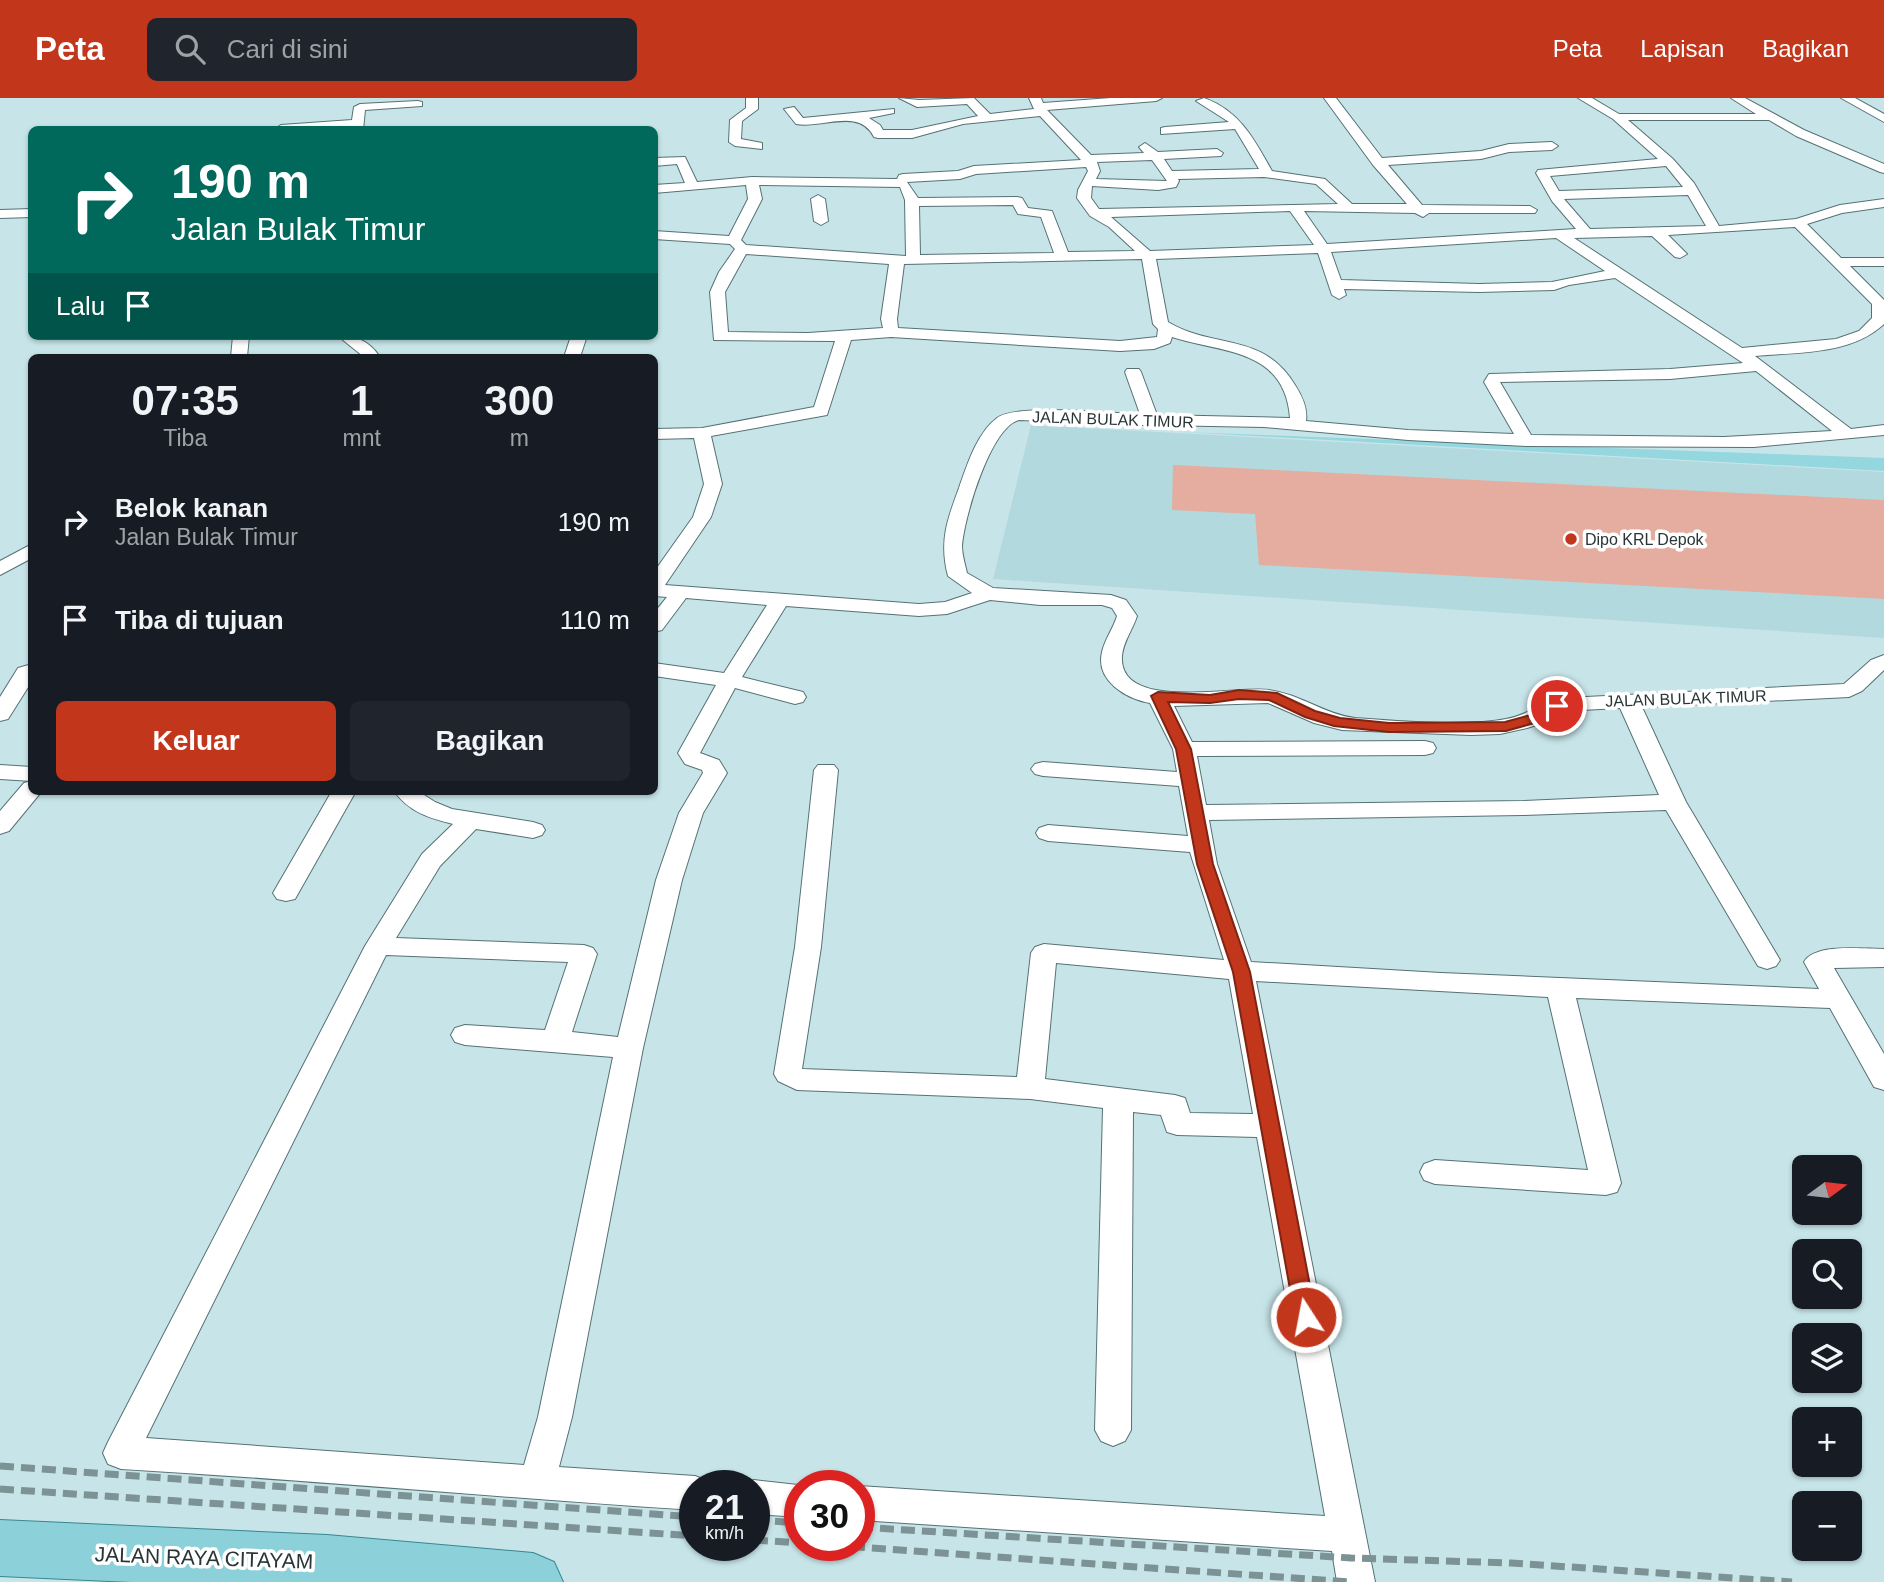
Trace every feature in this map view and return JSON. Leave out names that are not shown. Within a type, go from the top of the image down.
[{"type":"main road","name":"JALAN RAYA CITAYAM","points":[[0,1548],[327,1563],[533,1582]]},
{"type":"street","points":[[752,98],[752,109],[736,120],[736,142],[758,146]]},
{"type":"street","points":[[826,119],[823,128],[877,136],[912,134],[1039,105],[1156,98]]},
{"type":"street","points":[[1330,98],[1377,162],[1448,243]]},
{"type":"street","points":[[1584,98],[1622,121],[1669,162],[1692,191],[1715,230]]},
{"type":"street","points":[[1737,98],[1769,117],[1869,165],[1884,169]]},
{"type":"street","points":[[1847,98],[1884,119]]},
{"type":"street","points":[[1196,100],[1226,99]]},
{"type":"street","points":[[910,100],[970,100],[987,118]]},
{"type":"street","points":[[1196,100],[1224,110],[1239,125],[1267,173]]},
{"type":"street","points":[[328,126],[360,124],[360,107],[418,104]]},
{"type":"street","points":[[943,105],[963,121]]},
{"type":"street","points":[[1039,105],[1067,133],[1089,168],[1084,198],[1095,213],[1114,224],[1148,256],[1159,318],[1166,328],[1240,348],[1265,358],[1277,368],[1299,409],[1299,419],[1293,424]]},
{"type":"street","points":[[790,109],[800,122],[890,111]]},
{"type":"street","points":[[858,116],[877,136]]},
{"type":"street","points":[[1622,121],[1769,117]]},
{"type":"street","points":[[1622,121],[1659,127]]},
{"type":"street","points":[[1164,131],[1239,125]]},
{"type":"street","points":[[1377,162],[1481,155],[1509,148],[1552,146]]},
{"type":"street","points":[[1089,168],[1167,185],[1173,181],[1156,157],[1145,147]]},
{"type":"street","points":[[658,189],[752,181],[903,181],[960,175],[974,170],[1089,168],[1156,157],[1217,153]]},
{"type":"street","points":[[658,162],[681,160],[693,186]]},
{"type":"street","points":[[899,162],[903,181],[908,189],[913,258]]},
{"type":"street","points":[[1586,233],[1555,195],[1542,173],[1669,162]]},
{"type":"street","points":[[1585,169],[1612,192]]},
{"type":"street","points":[[1169,175],[1267,173],[1284,178],[1321,180],[1328,184],[1348,207]]},
{"type":"street","points":[[752,181],[761,199],[716,297],[722,318],[719,337],[755,339],[891,332],[1120,346],[1154,344],[1164,340],[1166,328]]},
{"type":"street","points":[[1555,195],[1692,191]]},
{"type":"street","points":[[819,199],[821,221]]},
{"type":"street","points":[[907,200],[1017,201],[1024,211],[1047,214],[1047,223],[1056,235],[1063,257]]},
{"type":"street","points":[[658,235],[897,260],[1148,256],[1448,243],[1559,234],[1715,230],[1798,223],[1840,209],[1877,204],[1884,212]]},
{"type":"street","points":[[1095,213],[1294,207],[1530,210]]},
{"type":"street","points":[[1294,207],[1323,248],[1336,290],[1554,286],[1566,281],[1617,273]]},
{"type":"street","points":[[0,215],[28,213]]},
{"type":"street","points":[[1740,353],[1838,343],[1864,334],[1882,320],[1880,301],[1798,223]]},
{"type":"street","points":[[1656,232],[1680,254]]},
{"type":"street","points":[[1559,234],[1759,366],[1813,405],[1846,435]]},
{"type":"street","points":[[891,332],[889,319],[897,260]]},
{"type":"street","points":[[1837,262],[1884,262]]},
{"type":"street","points":[[658,434],[702,433],[821,411],[845,334]]},
{"type":"street","points":[[352,340],[370,354]]},
{"type":"street","points":[[1526,440],[1492,382],[1495,377],[1670,374],[1759,366]]},
{"type":"street","points":[[1133,372],[1151,422]]},
{"type":"street","name":"JALAN BULAK TIMUR","points":[[1884,430],[1784,442],[1526,440],[1454,438],[1293,424],[1015,416],[998,425],[972,478],[952,549],[958,576],[988,594],[1040,599],[1104,599],[1119,604],[1127,616],[1125,626],[1114,641],[1110,659],[1114,673],[1121,683],[1136,693],[1181,699],[1210,699],[1239,694],[1272,696],[1310,714],[1339,723],[1389,727],[1506,727],[1539,717],[1557,706],[1628,700],[1849,690],[1864,681],[1871,667],[1884,661]]},
{"type":"street","points":[[658,582],[702,517],[713,484],[702,433]]},
{"type":"street","points":[[0,552],[28,553]]},
{"type":"street","points":[[0,569],[28,554]]},
{"type":"street","points":[[658,589],[919,610],[947,608],[988,594]]},
{"type":"street","points":[[658,622],[681,592]]},
{"type":"street","points":[[536,1484],[555,1418],[629,1048],[669,880],[691,813],[715,773],[711,765],[693,759],[689,753],[729,680],[780,600]]},
{"type":"street","points":[[658,670],[729,680],[795,697]]},
{"type":"street","points":[[0,714],[28,672]]},
{"type":"street","points":[[1158,696],[1184,749],[1205,864],[1241,972],[1356,1582]]},
{"type":"street","points":[[1628,700],[1674,802],[1768,960]]},
{"type":"street","points":[[1184,749],[1425,748]]},
{"type":"street","points":[[1043,769],[1189,780]]},
{"type":"street","points":[[827,770],[808,947],[788,1074],[797,1079],[1030,1088],[1175,1106],[1177,1124],[1269,1126]]},
{"type":"street","points":[[0,772],[28,774]]},
{"type":"street","points":[[0,826],[28,793]]},
{"type":"street","points":[[286,893],[342,795]]},
{"type":"street","points":[[409,795],[413,802],[468,822],[533,830]]},
{"type":"street","points":[[1195,813],[1562,807],[1674,802]]},
{"type":"street","points":[[468,822],[431,860],[378,946],[121,1453],[244,1459],[536,1484],[679,1492]]},
{"type":"street","points":[[1048,833],[1201,845]]},
{"type":"street","points":[[378,946],[584,954],[555,1041]]},
{"type":"street","points":[[1030,1088],[1044,953],[1241,972],[1560,989],[1840,999]]},
{"type":"street","points":[[1884,958],[1822,959],[1817,962],[1884,1079]]},
{"type":"street","points":[[1435,1172],[1606,1184],[1560,989]]},
{"type":"street","points":[[465,1035],[629,1048]]},
{"type":"street","points":[[1113,1430],[1118,1101]]},
{"type":"street","points":[[875,1504],[1347,1535]]},
{"type":"shaded area","points":[[1031,425],[1884,472],[1884,638],[993,579]]},
{"type":"shaded area","points":[[1183,432],[1884,458],[1884,471]]},
{"type":"building","name":"Dipo KRL Depok","points":[[1173,465],[1884,500],[1884,599],[1259,565],[1255,514],[1172,510]]},
{"type":"railway","points":[[0,1466],[679,1516]]},
{"type":"railway","points":[[0,1489],[679,1535]]},
{"type":"railway","points":[[770,1521],[784,1522]]},
{"type":"railway","points":[[875,1528],[1351,1558],[1511,1563],[1792,1582]]},
{"type":"railway","points":[[770,1541],[784,1542]]},
{"type":"railway","points":[[875,1548],[1349,1582]]},
{"type":"place","name":"Dipo KRL Depok","points":[[1571,539]]},
{"type":"route","points":[[1306,1317],[1241,972],[1205,864],[1184,749],[1158,696],[1181,699],[1210,699],[1239,694],[1272,696],[1310,714],[1339,723],[1389,727],[1506,727],[1539,717],[1557,706]]}]
